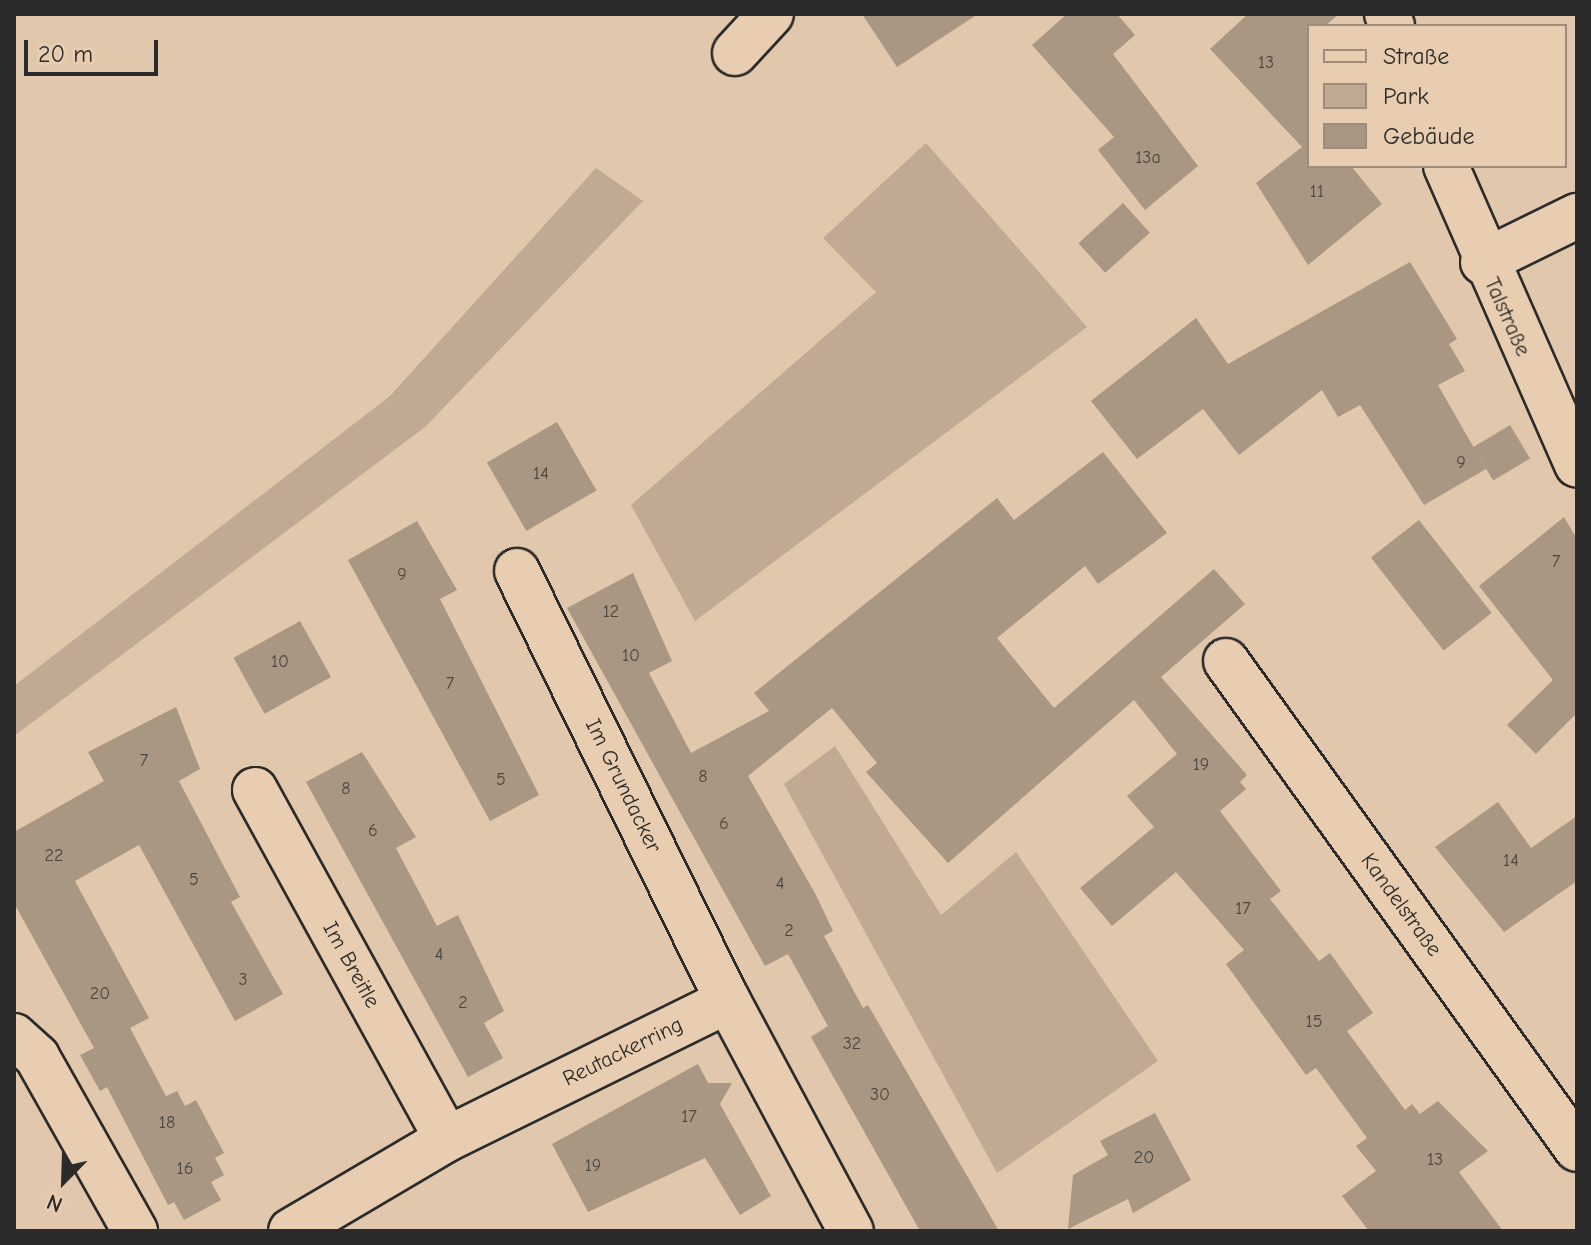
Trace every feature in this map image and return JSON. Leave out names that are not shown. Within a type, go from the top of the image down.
[{"type":"street","points":[[735,53],[771,14]]},
{"type":"street","name":"Talstraße","points":[[1447,168],[1483,262],[1577,465]]},
{"type":"street","points":[[1483,262],[1577,216]]},
{"type":"street","name":"Im Grundacker","points":[[517,571],[728,1001]]},
{"type":"street","name":"Kandelstraße","points":[[1226,661],[1577,1149]]},
{"type":"street","name":"Im Breitle","points":[[255,790],[447,1139]]},
{"type":"street","points":[[728,1001],[851,1231]]},
{"type":"street","name":"Reutackerring","points":[[291,1231],[447,1139],[728,1001]]},
{"type":"street","points":[[14,1036],[37,1057],[135,1231]]},
{"type":"green space","points":[[926,143],[1087,327],[695,621],[631,505],[876,292],[823,238]]},
{"type":"green space","points":[[596,168],[643,201],[425,427],[14,736],[14,686],[390,396]]},
{"type":"green space","points":[[835,746],[941,915],[1016,852],[1158,1061],[997,1173],[784,784]]},
{"type":"building","points":[[862,14],[978,14],[897,67]]},
{"type":"building","points":[[1067,14],[1117,14],[1135,35],[1113,54],[1198,166],[1145,210],[1098,150],[1114,137],[1032,45]]},
{"type":"building","points":[[1248,14],[1339,14],[1327,24],[1307,24],[1307,168],[1353,168],[1382,204],[1308,265],[1256,183],[1302,147],[1210,49]]},
{"type":"building","points":[[1123,203],[1150,233],[1105,273],[1078,243]]},
{"type":"building","points":[[1410,262],[1457,339],[1449,344],[1465,371],[1438,385],[1486,469],[1424,505],[1360,405],[1338,417],[1322,390],[1239,455],[1203,409],[1137,459],[1091,401],[1196,318],[1228,364]]},
{"type":"building","points":[[557,422],[596,490],[526,531],[487,462]]},
{"type":"building","points":[[1510,425],[1530,458],[1493,481],[1473,447]]},
{"type":"building","points":[[1103,452],[1167,533],[1098,584],[1085,566],[997,638],[1054,708],[1214,569],[1245,604],[1161,677],[1247,775],[1240,782],[1246,789],[1220,811],[1281,891],[1270,899],[1319,961],[1330,953],[1373,1013],[1347,1031],[1405,1110],[1412,1104],[1420,1114],[1438,1101],[1488,1151],[1459,1172],[1503,1231],[1369,1231],[1342,1196],[1376,1171],[1356,1146],[1367,1138],[1316,1068],[1306,1075],[1226,964],[1244,950],[1176,872],[1112,926],[1080,888],[1154,827],[1127,796],[1177,754],[1134,700],[948,863],[866,772],[877,763],[832,708],[748,776],[816,895],[833,931],[824,936],[863,1008],[868,1005],[999,1231],[920,1231],[811,1037],[828,1026],[788,954],[765,966],[567,608],[633,573],[672,661],[649,673],[691,753],[769,711],[754,693],[997,498],[1014,520]]},
{"type":"building","points":[[1564,517],[1577,539],[1577,713],[1536,754],[1507,725],[1553,680],[1479,586]]},
{"type":"building","points":[[1419,520],[1492,613],[1444,651],[1371,558]]},
{"type":"building","points":[[417,521],[457,590],[440,599],[539,795],[490,821],[348,560]]},
{"type":"building","points":[[300,621],[331,677],[265,714],[234,658]]},
{"type":"building","points":[[176,707],[200,769],[179,781],[240,897],[231,902],[283,994],[235,1021],[139,845],[75,881],[149,1018],[130,1028],[166,1096],[177,1091],[185,1106],[196,1100],[224,1153],[215,1158],[224,1175],[211,1182],[221,1200],[184,1220],[174,1202],[168,1205],[107,1087],[100,1091],[80,1055],[94,1048],[14,903],[14,832],[104,781],[88,752]]},
{"type":"building","points":[[362,752],[416,837],[396,848],[437,926],[458,915],[504,1011],[484,1023],[503,1058],[468,1077],[306,782]]},
{"type":"building","points":[[1498,802],[1531,848],[1577,816],[1577,881],[1504,932],[1435,847]]},
{"type":"building","points":[[698,1064],[708,1083],[732,1083],[720,1104],[771,1196],[740,1215],[705,1158],[588,1212],[552,1144]]},
{"type":"building","points":[[1155,1113],[1191,1180],[1133,1213],[1128,1199],[1068,1229],[1073,1175],[1108,1155],[1100,1141]]}]
